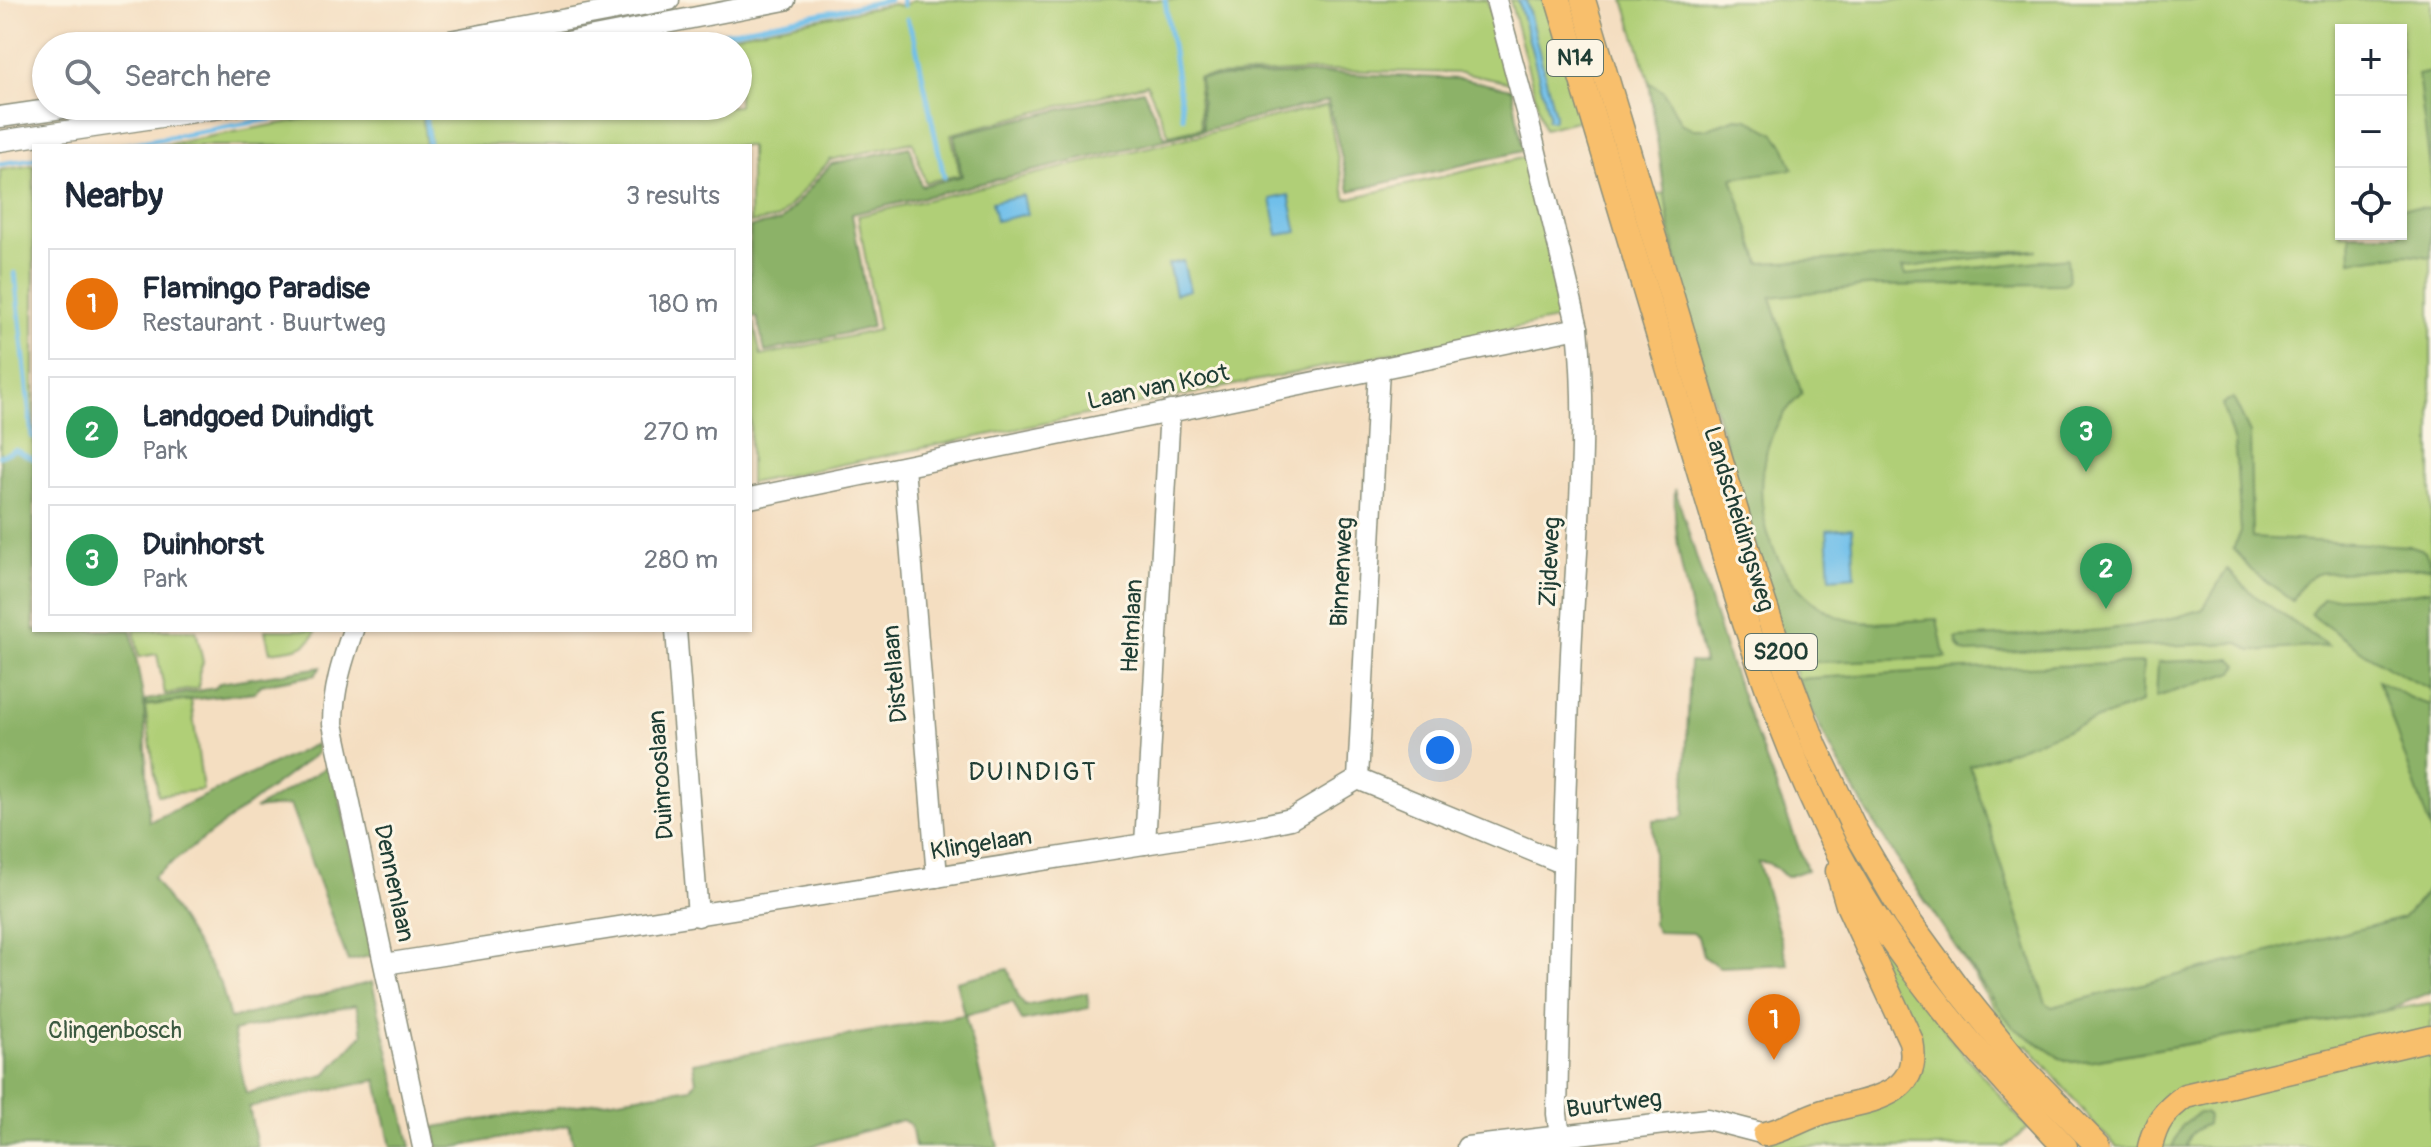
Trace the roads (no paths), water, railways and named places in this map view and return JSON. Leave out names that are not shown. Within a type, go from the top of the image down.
[{"type":"main road","name":"Landscheidingsweg","points":[[1558,0],[1764,684],[1826,826],[1883,928],[1931,994],[2001,1080],[2065,1147]]},
{"type":"main road","name":"Landscheidingsweg","points":[[1586,6],[1759,588],[1815,746],[1856,832],[1905,916],[2021,1067],[2099,1147]]},
{"type":"main road","points":[[1765,1134],[1781,1131],[1820,1113],[1885,1097],[1904,1081],[1913,1063],[1911,1041],[1848,905],[1826,826]]},
{"type":"main road","points":[[2150,1147],[2154,1129],[2167,1109],[2185,1096],[2431,1038]]},
{"type":"street","points":[[481,32],[581,8],[669,0]]},
{"type":"street","points":[[619,32],[785,0]]},
{"type":"street","name":"Zijdeweg","points":[[1496,0],[1578,328],[1582,437],[1562,863],[1557,1114],[1560,1136]]},
{"type":"street","points":[[0,117],[32,112]]},
{"type":"street","points":[[0,141],[140,120]]},
{"type":"street","name":"Laan van Koot","points":[[752,498],[1578,328]]},
{"type":"street","name":"Binnenweg","points":[[1358,779],[1379,368]]},
{"type":"street","name":"Helmlaan","points":[[1145,844],[1170,411]]},
{"type":"street","name":"Distellaan","points":[[904,467],[937,877]]},
{"type":"street","name":"Dennenlaan","points":[[352,632],[337,679],[333,724],[423,1147]]},
{"type":"street","name":"Duinrooslaan","points":[[676,632],[698,916]]},
{"type":"street","points":[[1358,779],[1562,863]]},
{"type":"street","name":"Klingelaan","points":[[385,964],[1291,819],[1358,779]]},
{"type":"street","name":"Buurtweg","points":[[1467,1147],[1707,1119],[1765,1134]]},
{"type":"water","points":[[1518,0],[1526,0],[1555,115],[1553,121],[1547,120],[1549,115]]},
{"type":"water","points":[[1023,195],[1027,214],[996,221],[992,202]]},
{"type":"water","points":[[1289,195],[1297,232],[1278,235],[1271,199]]},
{"type":"water","points":[[1183,261],[1190,290],[1175,294],[1168,264]]},
{"type":"water","points":[[1852,528],[1855,576],[1830,578],[1827,530]]},
{"type":"waterway","points":[[728,32],[889,0]]},
{"type":"waterway","points":[[902,0],[903,6]]},
{"type":"waterway","points":[[1165,0],[1183,117]]},
{"type":"waterway","points":[[907,19],[915,41],[944,177]]},
{"type":"waterway","points":[[130,144],[265,120]]},
{"type":"waterway","points":[[426,120],[429,144]]},
{"type":"waterway","points":[[0,164],[32,159]]},
{"type":"waterway","points":[[15,273],[32,437]]},
{"type":"waterway","points":[[0,456],[15,450],[32,458]]},
{"type":"place","name":"Duinhorst","points":[[2086,472]]},
{"type":"place","name":"Landgoed Duindigt","points":[[2106,609]]},
{"type":"place","name":"Flamingo Paradise","points":[[1774,1060]]},
{"type":"district","name":"DUINDIGT","points":[[1033,772]]},
{"type":"park label","name":"Clingenbosch","points":[[115,1030]]}]
